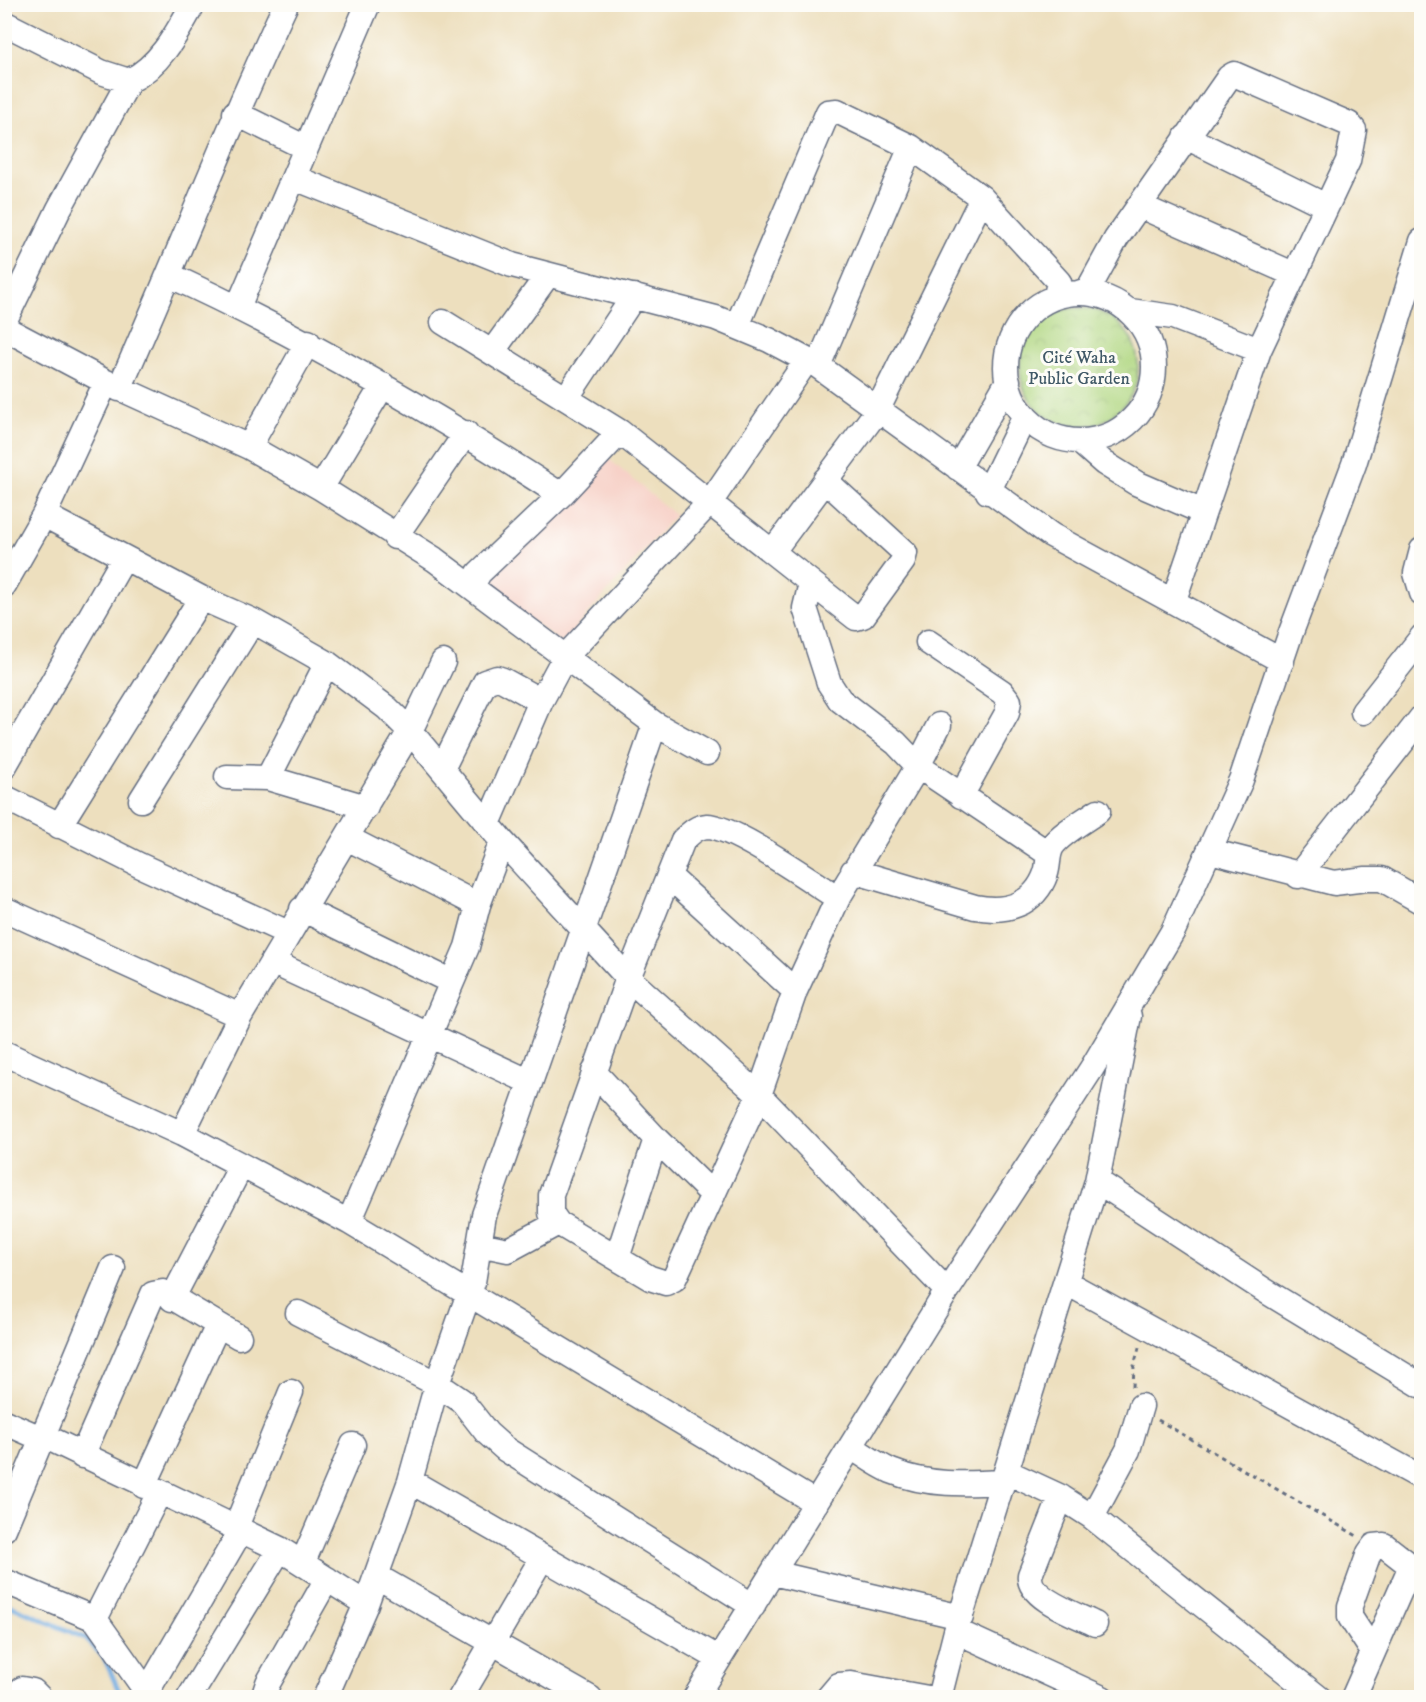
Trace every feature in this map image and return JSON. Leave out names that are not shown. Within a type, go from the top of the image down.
[{"type":"street","points":[[4,17],[11,4]]},
{"type":"street","points":[[193,4],[159,58],[138,77],[129,81],[59,209],[6,332],[113,386],[249,447],[321,488],[472,586],[564,658],[655,724],[707,753]]},
{"type":"street","points":[[4,585],[113,386],[169,275],[235,113],[286,4]]},
{"type":"street","points":[[238,307],[368,5]]},
{"type":"street","points":[[4,23],[101,72],[129,81]]},
{"type":"street","points":[[1130,311],[1146,331],[1154,356],[1153,381],[1144,405],[1127,425],[1105,437],[1079,441],[1059,438],[1040,429],[1025,416],[1014,399],[1008,381],[1007,359],[1017,330],[1038,306],[1056,296],[1088,290],[1116,239],[1223,82],[1234,75],[1349,124],[1354,130],[1353,149],[1259,350],[1174,600]]},
{"type":"street","points":[[737,326],[828,112],[837,111],[911,147],[982,198],[1059,282],[1056,296]]},
{"type":"street","points":[[235,113],[306,147]]},
{"type":"street","points":[[1186,137],[1326,206]]},
{"type":"street","points":[[349,1222],[467,947],[495,832],[541,701],[564,658],[711,501],[812,363],[911,147]]},
{"type":"street","points":[[295,178],[496,260],[547,276],[634,296],[737,326],[812,363],[988,492],[1051,535],[1121,575],[1174,600],[1282,661]]},
{"type":"street","points":[[773,552],[877,411],[982,198]]},
{"type":"street","points":[[1140,206],[1293,274]]},
{"type":"street","points":[[695,1698],[947,1291],[1092,1068],[1173,931],[1241,780],[1354,464],[1422,241]]},
{"type":"street","points":[[169,275],[308,342],[466,433],[561,495]]},
{"type":"street","points":[[492,352],[547,276]]},
{"type":"street","points":[[1081,292],[1107,298],[1130,311],[1173,317],[1259,350]]},
{"type":"street","points":[[567,397],[634,296]]},
{"type":"street","points":[[443,322],[620,432],[711,501],[856,618],[863,616],[904,557],[903,548],[825,480]]},
{"type":"street","points":[[249,447],[308,342]]},
{"type":"street","points":[[958,468],[1008,381]]},
{"type":"street","points":[[321,488],[383,385]]},
{"type":"street","points":[[988,492],[1025,416]]},
{"type":"street","points":[[472,586],[479,573],[561,495],[620,432]]},
{"type":"street","points":[[395,537],[466,433]]},
{"type":"street","points":[[1079,441],[1104,463],[1130,479],[1203,512]]},
{"type":"street","points":[[44,514],[201,598],[253,621],[327,663],[387,708],[410,731],[495,832],[628,978],[759,1095],[947,1291]]},
{"type":"street","points":[[1422,550],[1416,573],[1422,593]]},
{"type":"street","points":[[4,767],[123,558]]},
{"type":"street","points":[[811,582],[805,608],[834,692],[896,742],[918,766],[1049,854]]},
{"type":"street","points":[[59,826],[201,598]]},
{"type":"street","points":[[141,800],[253,621]]},
{"type":"street","points":[[1363,712],[1422,637]]},
{"type":"street","points":[[928,642],[1002,692],[1009,701],[1007,713],[961,796]]},
{"type":"street","points":[[182,1134],[240,1016],[410,731],[443,662]]},
{"type":"street","points":[[268,777],[327,663]]},
{"type":"street","points":[[442,769],[485,682],[497,678],[503,680],[541,701]]},
{"type":"street","points":[[1298,876],[1422,717]]},
{"type":"street","points":[[325,1698],[366,1604],[411,1481],[437,1384],[468,1296],[484,1215],[655,724]]},
{"type":"street","points":[[838,898],[748,842],[714,827],[697,828],[683,840],[628,978],[551,1195],[551,1213],[558,1223],[650,1278],[670,1282],[676,1276],[759,1095],[795,991],[838,898],[918,766],[939,725]]},
{"type":"street","points":[[227,777],[268,777],[366,807]]},
{"type":"street","points":[[4,797],[59,826],[288,933]]},
{"type":"street","points":[[853,871],[992,910],[1027,901],[1037,891],[1047,872],[1049,854],[1053,845],[1098,811]]},
{"type":"street","points":[[347,838],[478,905]]},
{"type":"street","points":[[1210,851],[1298,876],[1338,884],[1376,878],[1392,883],[1422,902]]},
{"type":"street","points":[[669,876],[795,991]]},
{"type":"street","points":[[4,909],[240,1016]]},
{"type":"street","points":[[302,909],[452,982]]},
{"type":"street","points":[[272,962],[530,1082]]},
{"type":"street","points":[[939,1698],[958,1624],[1067,1283],[1097,1180],[1131,1002]]},
{"type":"street","points":[[4,1053],[182,1134],[349,1222],[468,1296],[816,1503]]},
{"type":"street","points":[[1092,1068],[1117,1079]]},
{"type":"street","points":[[594,1072],[656,1139],[713,1195]]},
{"type":"street","points":[[616,1258],[656,1139]]},
{"type":"street","points":[[172,1299],[241,1166]]},
{"type":"street","points":[[1097,1180],[1264,1290],[1422,1386]]},
{"type":"street","points":[[479,1244],[508,1250],[558,1223]]},
{"type":"street","points":[[6,1524],[44,1438],[112,1268]]},
{"type":"street","points":[[1067,1283],[1422,1478]]},
{"type":"street","points":[[82,1456],[153,1294],[159,1292],[228,1331],[152,1489],[95,1619]]},
{"type":"street","points":[[298,1313],[437,1384],[462,1401],[487,1433],[505,1449],[753,1606]]},
{"type":"street","points":[[4,1581],[95,1619],[149,1694],[238,1530],[291,1392]]},
{"type":"street","points":[[1092,1517],[1128,1450],[1141,1406]]},
{"type":"street","points":[[4,1422],[44,1438],[280,1549],[366,1604]]},
{"type":"street","points":[[303,1562],[353,1445]]},
{"type":"street","points":[[851,1447],[890,1471],[923,1481],[957,1484],[1005,1477],[1061,1497],[1092,1517],[1319,1698]]},
{"type":"street","points":[[411,1481],[718,1658]]},
{"type":"street","points":[[1061,1497],[1030,1575],[1030,1584],[1040,1596],[1095,1624]]},
{"type":"street","points":[[1353,1698],[1411,1566],[1384,1545],[1374,1546],[1369,1553],[1350,1606],[1350,1617],[1372,1652]]},
{"type":"street","points":[[189,1698],[280,1549]]},
{"type":"street","points":[[460,1698],[542,1558]]},
{"type":"street","points":[[773,1573],[958,1624],[1102,1698]]},
{"type":"street","points":[[376,1576],[591,1698]]},
{"type":"street","points":[[263,1698],[268,1683],[327,1579]]},
{"type":"street","points":[[828,1698],[839,1685],[845,1684],[928,1698]]},
{"type":"street","points":[[13,1698],[22,1689],[33,1691],[40,1698]]},
{"type":"path","points":[[1144,1327],[1132,1377],[1134,1391],[1141,1406],[1182,1436],[1374,1546]]},
{"type":"shaded area","points":[[604,455],[675,515],[562,643],[485,587],[486,575]]},
{"type":"green space","name":"Cité Waha Public Garden","points":[[1079,308],[1102,313],[1121,325],[1133,344],[1138,367],[1133,390],[1121,409],[1102,421],[1079,426],[1056,421],[1037,409],[1025,390],[1020,367],[1025,344],[1037,325],[1056,313]]},
{"type":"waterway","points":[[4,1603],[85,1638],[104,1657],[122,1698]]}]
